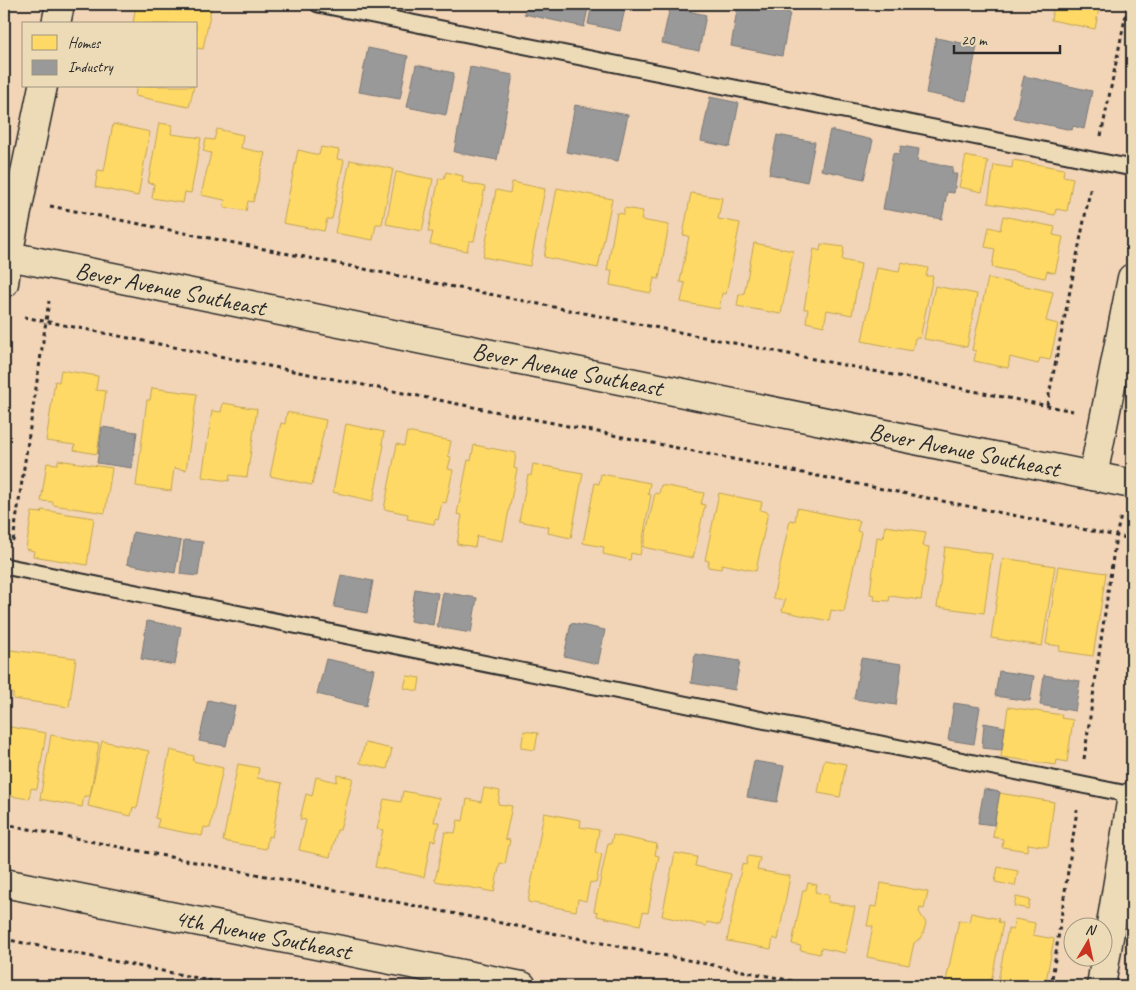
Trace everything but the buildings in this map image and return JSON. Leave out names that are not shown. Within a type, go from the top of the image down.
[{"type":"street","points":[[56,22],[60,4]]},
{"type":"street","points":[[4,283],[6,255],[43,88]]},
{"type":"street","name":"Bever Avenue Southeast","points":[[6,255],[1132,484]]},
{"type":"street","points":[[1093,476],[1132,278]]},
{"type":"street","points":[[1101,986],[1132,796]]},
{"type":"street","name":"4th Avenue Southeast","points":[[4,882],[522,986]]},
{"type":"lane","points":[[318,4],[1132,168]]},
{"type":"lane","points":[[7,567],[1132,796]]},
{"type":"path","points":[[1047,405],[1128,4]]},
{"type":"path","points":[[45,204],[1076,412]]},
{"type":"path","points":[[4,606],[7,567],[49,301]]},
{"type":"path","points":[[24,317],[1132,539]]},
{"type":"path","points":[[1051,986],[1116,536],[1121,515]]},
{"type":"path","points":[[4,824],[818,986]]},
{"type":"path","points":[[4,939],[237,986]]}]
